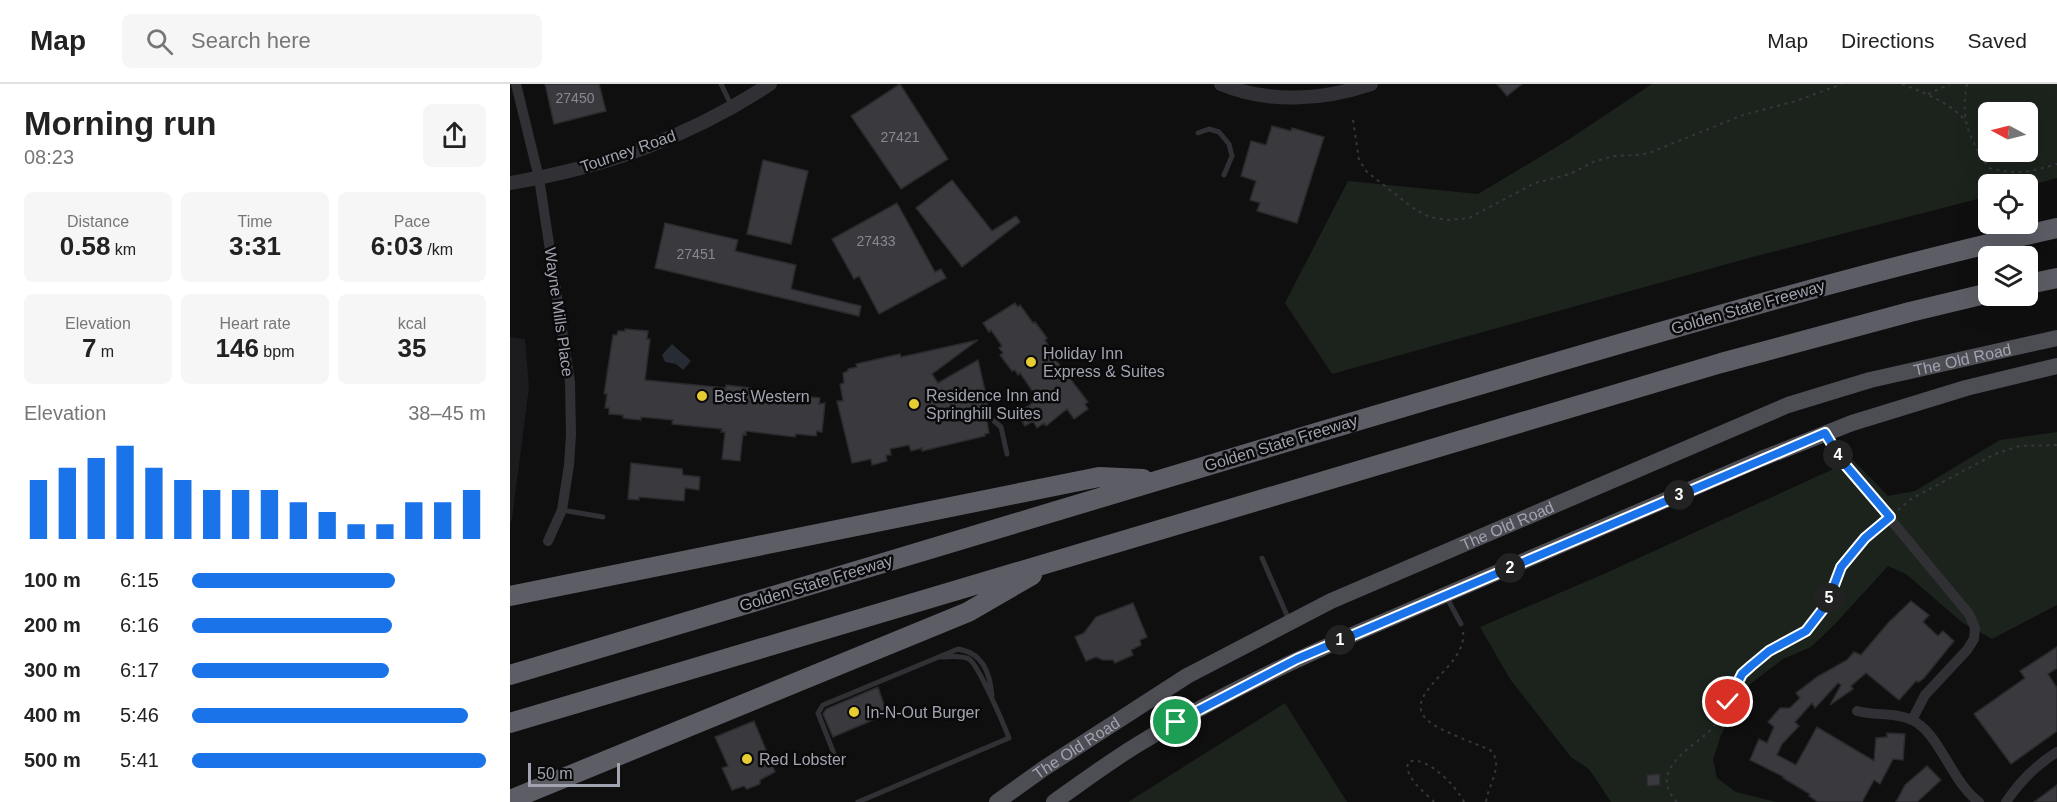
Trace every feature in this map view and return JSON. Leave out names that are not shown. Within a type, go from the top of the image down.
[{"type":"highway","name":"Golden State Freeway","points":[[510,675],[1805,290],[1898,265],[2057,228]]},
{"type":"highway","points":[[2038,282],[2057,278]]},
{"type":"highway","points":[[510,723],[1721,363],[1978,296]]},
{"type":"highway","points":[[510,596],[1099,477],[1160,480]]},
{"type":"highway","points":[[510,800],[968,612],[1060,558]]},
{"type":"main road","name":"The Old Road","points":[[996,802],[1186,676],[1289,622],[1396,573],[1788,405],[1870,380],[2057,338]]},
{"type":"main road","name":"The Old Road","points":[[1054,802],[1135,746],[1297,659],[1825,433],[1912,404],[2057,366]]},
{"type":"street","name":"Wayne Mills Place","points":[[516,84],[539,178],[570,382],[571,435],[562,510],[548,541]]},
{"type":"street","name":"Tourney Road","points":[[510,183],[597,164],[656,145],[732,108],[770,84]]},
{"type":"street","points":[[1221,84],[1236,90],[1282,98],[1311,97],[1371,84]]},
{"type":"street","points":[[1825,433],[1842,461],[1969,614],[1975,628],[1974,639],[1925,694],[1912,720]]},
{"type":"street","points":[[1857,711],[1870,715],[1912,720],[1930,737],[1960,783],[1979,802]]},
{"type":"street","points":[[2006,802],[2018,784],[2057,752]]},
{"type":"lane","points":[[721,84],[732,108]]},
{"type":"lane","points":[[1198,133],[1209,129],[1219,132],[1229,144],[1232,156],[1224,175]]},
{"type":"lane","points":[[994,421],[1001,427],[1007,454]]},
{"type":"lane","points":[[562,510],[603,516]]},
{"type":"lane","points":[[1262,558],[1289,622]]},
{"type":"lane","points":[[1445,595],[1461,624]]},
{"type":"lane","points":[[838,764],[818,712],[823,705],[958,649],[975,654],[980,660],[991,681],[992,698],[1009,738],[858,802]]},
{"type":"path","points":[[1353,120],[1359,160],[1367,172],[1413,208],[1429,217],[1448,220],[1469,218],[1536,183],[1570,174],[1593,162],[1614,156],[1649,153],[1743,115],[1796,101],[1842,84]]},
{"type":"path","points":[[1902,84],[1955,109],[1964,119]]},
{"type":"path","points":[[1927,95],[1950,84]]},
{"type":"path","points":[[1967,84],[1964,119],[1974,146],[1989,168],[2010,174],[2057,164]]},
{"type":"path","points":[[1677,802],[1669,790],[1667,781],[1669,770],[1675,759],[1707,734],[1718,722],[1742,674],[1769,651],[1806,631],[1827,604],[1841,567],[1865,538],[1911,499],[1995,454],[2019,446],[2057,445]]},
{"type":"path","points":[[1461,624],[1464,637],[1461,651],[1429,687],[1421,702],[1421,710],[1434,725],[1490,750],[1495,755],[1497,766],[1486,802]]},
{"type":"path","points":[[1434,802],[1409,776],[1406,770],[1411,760],[1431,767],[1447,779],[1464,802]]},
{"type":"shaded area","points":[[1652,84],[2057,84],[2057,178],[2038,183],[2038,174],[1978,174],[1978,199],[1749,258],[1332,374],[1285,303],[1348,181],[1478,194],[1568,140]]},
{"type":"shaded area","points":[[510,337],[525,339],[529,387],[510,523]]},
{"type":"shaded area","points":[[672,344],[691,361],[683,370],[676,364],[665,362],[662,355]]},
{"type":"shaded area","points":[[2057,432],[2057,605],[1992,639],[1963,623],[1906,574],[1888,566],[1811,647],[1783,659],[1745,688],[1721,735],[1713,760],[1717,778],[1736,792],[1776,802],[1611,802],[1589,769],[1571,757],[1510,679],[1480,627],[1606,573],[1853,460],[1888,496],[1915,491],[2000,440]]},
{"type":"shaded area","points":[[1285,703],[1347,802],[1128,802]]},
{"type":"building","points":[[545,84],[599,84],[606,111],[554,124]]},
{"type":"building","points":[[900,84],[948,159],[901,189],[851,116]]},
{"type":"building","points":[[1497,84],[1522,84],[1507,96]]},
{"type":"building","points":[[1272,126],[1291,131],[1292,128],[1324,137],[1297,223],[1257,211],[1260,203],[1250,200],[1256,181],[1241,176],[1251,141],[1266,145]]},
{"type":"building","points":[[763,160],[808,171],[791,244],[747,234]]},
{"type":"building","points":[[952,180],[992,231],[1016,216],[1020,222],[962,267],[916,208]]},
{"type":"building","points":[[897,203],[935,272],[941,269],[946,278],[879,314],[859,276],[854,279],[832,239]]},
{"type":"building","points":[[665,223],[738,240],[735,251],[796,265],[791,289],[861,306],[859,316],[655,268]]},
{"type":"building","name":"Holiday Inn Express & Suites","points":[[1015,303],[1018,307],[1020,305],[1047,338],[1046,347],[1088,402],[1085,404],[1088,409],[1074,419],[1067,409],[1046,426],[1044,423],[1037,428],[1033,421],[1025,426],[1017,414],[1038,399],[1020,373],[1018,375],[1015,370],[1012,371],[1000,355],[1003,353],[999,348],[1002,346],[983,323]]},
{"type":"building","name":"Best Western","points":[[625,329],[648,331],[647,339],[650,339],[645,380],[726,388],[726,385],[751,388],[751,391],[820,398],[819,404],[825,403],[822,432],[817,431],[816,436],[796,434],[795,437],[746,431],[746,435],[743,434],[740,461],[722,459],[725,432],[721,432],[722,429],[672,424],[673,420],[641,417],[641,420],[609,414],[609,408],[605,408],[607,394],[604,394],[613,335]]},
{"type":"building","name":"Residence Inn and Springhill Suites","points":[[978,340],[932,374],[938,383],[978,360],[991,417],[987,421],[989,433],[985,436],[922,451],[922,448],[911,451],[909,445],[890,449],[891,455],[886,455],[887,461],[872,465],[871,459],[852,463],[837,401],[843,401],[840,384],[844,383],[843,373],[857,367],[856,364],[900,354],[901,357]]},
{"type":"building","points":[[631,463],[682,469],[683,475],[700,477],[699,490],[685,488],[684,501],[639,497],[639,500],[628,499]]},
{"type":"building","points":[[1911,601],[1929,615],[1923,622],[1938,636],[1943,631],[1954,641],[1924,678],[1919,682],[1916,681],[1899,700],[1866,673],[1851,686],[1853,689],[1830,705],[1841,685],[1838,683],[1815,708],[1812,703],[1795,722],[1799,726],[1782,744],[1777,755],[1796,765],[1817,727],[1874,761],[1876,738],[1887,737],[1887,733],[1905,734],[1903,760],[1893,759],[1880,784],[1874,780],[1862,802],[1818,802],[1784,777],[1750,760],[1759,739],[1767,743],[1774,727],[1768,722],[1780,708],[1790,708],[1800,698],[1796,693],[1817,677],[1847,660],[1854,652],[1861,655],[1888,623]]},
{"type":"building","points":[[1133,603],[1147,637],[1140,640],[1141,645],[1131,650],[1133,655],[1115,663],[1113,660],[1096,657],[1086,661],[1075,637],[1084,633],[1096,617]]},
{"type":"building","points":[[2057,647],[2057,668],[2048,674],[2057,688],[2057,731],[2011,764],[1974,714],[2025,678],[2020,671]]},
{"type":"building","name":"In-N-Out Burger","points":[[878,687],[887,714],[833,737],[823,714],[826,709]]},
{"type":"building","name":"Red Lobster","points":[[754,721],[775,772],[760,780],[760,784],[747,789],[744,786],[732,790],[722,768],[728,766],[715,737]]},
{"type":"building","points":[[1927,766],[1941,780],[1917,802],[1896,802],[1905,785]]},
{"type":"building","points":[[1660,774],[1660,785],[1647,786],[1647,775]]},
{"type":"building","points":[[2057,785],[2057,802],[2034,802]]},
{"type":"place","name":"Holiday Inn Express & Suites","points":[[1031,362]]},
{"type":"place","name":"Best Western","points":[[702,396]]},
{"type":"place","name":"Residence Inn and Springhill Suites","points":[[914,404]]},
{"type":"place","name":"In-N-Out Burger","points":[[854,712]]},
{"type":"place","name":"Red Lobster","points":[[747,759]]},
{"type":"route","points":[[1176,722],[1297,659],[1825,433],[1842,461],[1890,517],[1865,538],[1841,567],[1827,604],[1806,631],[1769,651],[1742,674],[1728,702]]}]
